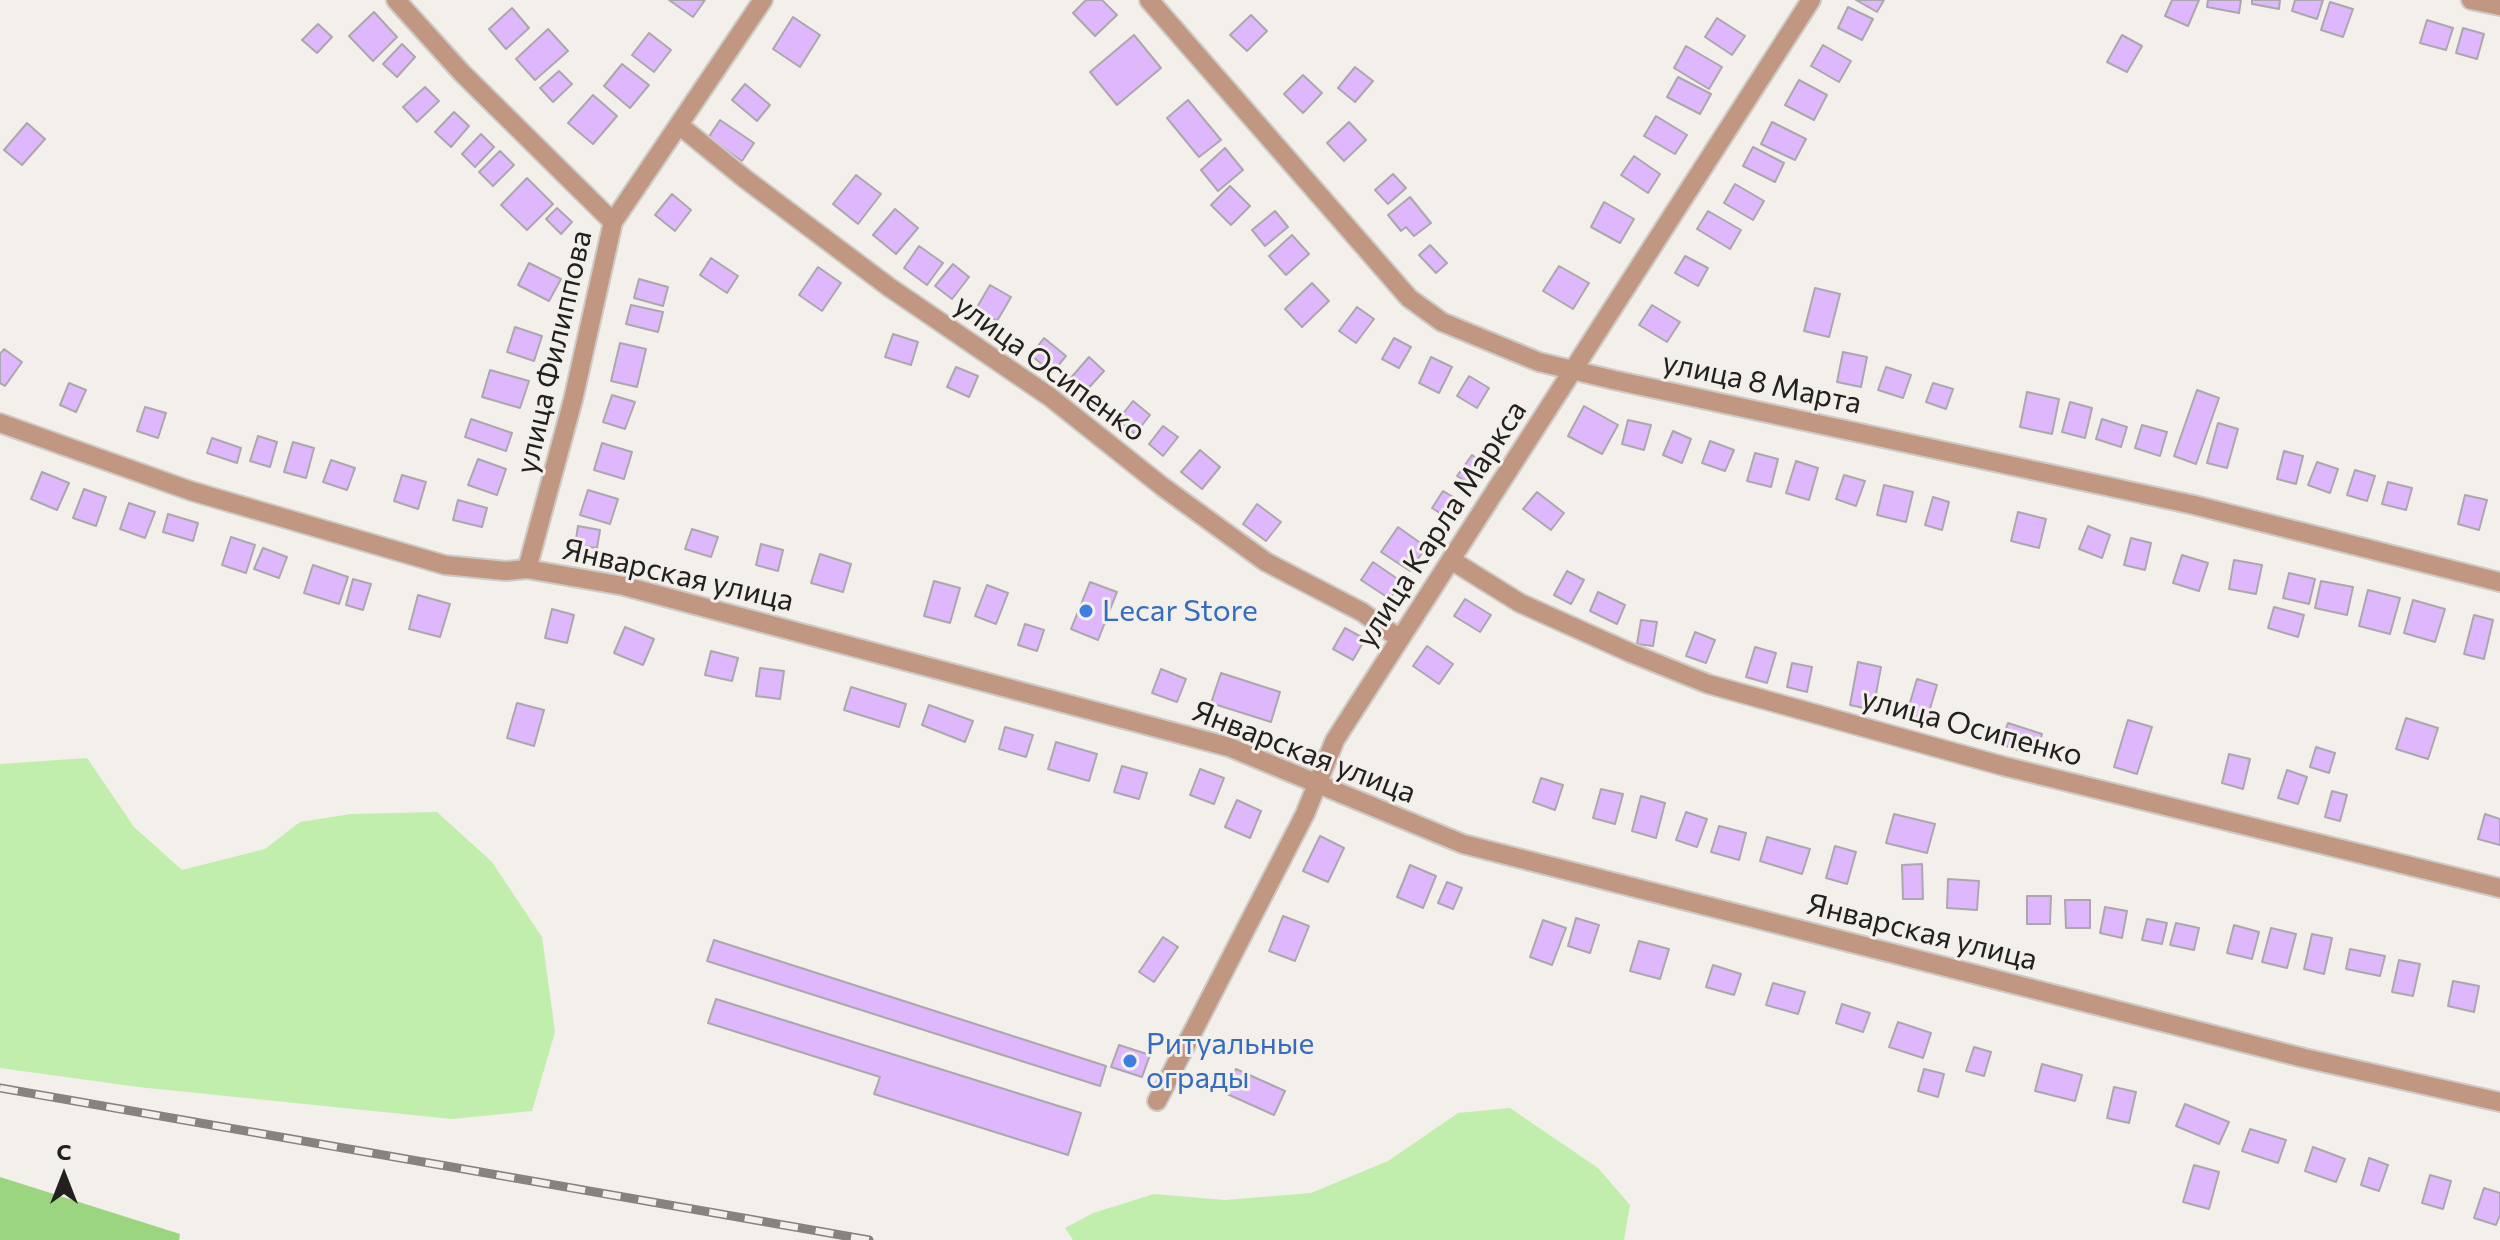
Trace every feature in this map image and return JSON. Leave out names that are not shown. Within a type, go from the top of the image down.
[{"type":"street","points":[[396,0],[462,73],[613,222]]},
{"type":"street","name":"улица Филиппова","points":[[527,569],[573,400],[613,222],[763,0]]},
{"type":"street","name":"улица 8 Марта","points":[[1149,0],[1409,298],[1442,322],[1539,362],[2194,505],[2500,582]]},
{"type":"street","name":"улица Карла Маркса","points":[[1157,1101],[1305,814],[1335,740],[1811,0]]},
{"type":"street","points":[[2471,0],[2500,6]]},
{"type":"street","name":"улица Осипенко","points":[[679,125],[877,278],[1050,397],[1163,487],[1266,562],[1362,612],[1400,639]]},
{"type":"street","name":"Январская улица","points":[[0,423],[191,491],[445,565],[506,571],[527,569],[624,586],[1229,747],[1463,844],[2289,1054],[2500,1102]]},
{"type":"street","name":"улица Осипенко","points":[[1451,560],[1520,603],[1708,684],[2003,766],[2500,888]]},
{"type":"green space","points":[[87,758],[134,827],[182,870],[265,849],[300,822],[351,814],[437,812],[492,862],[542,937],[555,1032],[532,1111],[452,1119],[138,1087],[0,1068],[0,764]]},
{"type":"green space","points":[[1510,1108],[1598,1168],[1630,1205],[1624,1240],[1073,1240],[1065,1228],[1093,1213],[1154,1194],[1225,1200],[1311,1193],[1388,1161],[1458,1113]]},
{"type":"green space","points":[[0,1177],[180,1234],[179,1240],[0,1240]]},
{"type":"building","points":[[669,0],[705,0],[693,17]]},
{"type":"building","points":[[1086,0],[1102,0],[1117,15],[1095,36],[1073,13]]},
{"type":"building","points":[[1856,0],[1884,0],[1877,12]]},
{"type":"building","points":[[2172,0],[2199,0],[2188,26],[2165,16]]},
{"type":"building","points":[[2208,0],[2241,0],[2239,13],[2207,7]]},
{"type":"building","points":[[2252,0],[2280,0],[2279,9],[2252,4]]},
{"type":"building","points":[[2295,0],[2323,0],[2317,19],[2292,11]]},
{"type":"building","points":[[2330,2],[2353,9],[2343,37],[2321,30]]},
{"type":"building","points":[[1848,7],[1873,19],[1862,40],[1838,28]]},
{"type":"building","points":[[512,8],[529,28],[506,49],[489,29]]},
{"type":"building","points":[[374,12],[397,37],[373,61],[349,36]]},
{"type":"building","points":[[1251,15],[1267,31],[1247,51],[1230,35]]},
{"type":"building","points":[[793,17],[820,35],[800,67],[773,49]]},
{"type":"building","points":[[1717,18],[1745,36],[1732,55],[1705,37]]},
{"type":"building","points":[[2427,20],[2453,28],[2446,50],[2420,43]]},
{"type":"building","points":[[318,24],[332,37],[317,53],[302,40]]},
{"type":"building","points":[[2463,28],[2484,34],[2477,59],[2456,53]]},
{"type":"building","points":[[548,29],[568,51],[535,80],[516,59]]},
{"type":"building","points":[[649,33],[671,50],[654,72],[632,55]]},
{"type":"building","points":[[1134,35],[1161,68],[1117,105],[1090,72]]},
{"type":"building","points":[[2122,35],[2142,46],[2127,72],[2107,62]]},
{"type":"building","points":[[402,44],[415,57],[397,77],[383,64]]},
{"type":"building","points":[[1823,45],[1851,61],[1839,82],[1811,66]]},
{"type":"building","points":[[1686,46],[1722,67],[1709,89],[1674,68]]},
{"type":"building","points":[[622,64],[649,85],[630,108],[604,86]]},
{"type":"building","points":[[1355,67],[1373,81],[1355,102],[1338,88]]},
{"type":"building","points":[[559,71],[572,84],[553,102],[540,88]]},
{"type":"building","points":[[1303,75],[1322,93],[1303,113],[1284,94]]},
{"type":"building","points":[[1678,77],[1711,94],[1700,114],[1667,97]]},
{"type":"building","points":[[1799,80],[1827,95],[1814,120],[1785,105]]},
{"type":"building","points":[[745,84],[770,105],[757,121],[732,100]]},
{"type":"building","points":[[425,87],[439,101],[417,122],[403,107]]},
{"type":"building","points":[[593,95],[617,116],[593,144],[568,123]]},
{"type":"building","points":[[1188,100],[1221,140],[1199,157],[1167,118]]},
{"type":"building","points":[[454,112],[469,126],[451,147],[435,132]]},
{"type":"building","points":[[1656,116],[1687,135],[1675,154],[1644,136]]},
{"type":"building","points":[[720,120],[754,143],[742,161],[708,138]]},
{"type":"building","points":[[1349,122],[1366,140],[1344,161],[1327,143]]},
{"type":"building","points":[[1772,122],[1806,139],[1795,160],[1761,144]]},
{"type":"building","points":[[27,123],[45,139],[22,165],[4,150]]},
{"type":"building","points":[[481,134],[494,147],[475,167],[462,154]]},
{"type":"building","points":[[1753,147],[1784,163],[1775,182],[1743,166]]},
{"type":"building","points":[[1225,148],[1243,170],[1218,191],[1201,170]]},
{"type":"building","points":[[500,151],[514,165],[493,186],[479,172]]},
{"type":"building","points":[[1634,156],[1660,174],[1648,193],[1621,175]]},
{"type":"building","points":[[1393,174],[1406,188],[1388,204],[1375,190]]},
{"type":"building","points":[[856,175],[881,194],[858,224],[833,204]]},
{"type":"building","points":[[527,178],[553,204],[527,230],[501,205]]},
{"type":"building","points":[[1735,184],[1764,201],[1753,220],[1724,203]]},
{"type":"building","points":[[1230,186],[1250,206],[1231,225],[1211,205]]},
{"type":"building","points":[[672,194],[691,210],[675,231],[655,215]]},
{"type":"building","points":[[1410,197],[1431,223],[1414,236],[1406,227],[1401,231],[1388,215]]},
{"type":"building","points":[[1604,202],[1634,219],[1620,243],[1591,227]]},
{"type":"building","points":[[557,208],[572,222],[561,234],[546,219]]},
{"type":"building","points":[[895,209],[918,228],[896,254],[873,235]]},
{"type":"building","points":[[1275,211],[1288,227],[1265,246],[1252,230]]},
{"type":"building","points":[[1708,211],[1741,230],[1730,249],[1697,229]]},
{"type":"building","points":[[1292,235],[1309,254],[1286,275],[1269,256]]},
{"type":"building","points":[[1430,245],[1447,263],[1436,273],[1419,255]]},
{"type":"building","points":[[919,246],[943,263],[927,285],[904,268]]},
{"type":"building","points":[[1685,256],[1708,268],[1698,286],[1675,273]]},
{"type":"building","points":[[711,258],[738,276],[727,293],[700,275]]},
{"type":"building","points":[[529,263],[561,279],[549,301],[518,285]]},
{"type":"building","points":[[953,264],[969,277],[952,299],[935,286]]},
{"type":"building","points":[[1559,266],[1589,283],[1573,309],[1543,291]]},
{"type":"building","points":[[818,267],[841,283],[822,311],[799,295]]},
{"type":"building","points":[[639,279],[668,287],[663,306],[634,298]]},
{"type":"building","points":[[1312,283],[1329,301],[1302,327],[1285,309]]},
{"type":"building","points":[[990,285],[1011,297],[997,321],[976,309]]},
{"type":"building","points":[[1815,288],[1840,294],[1829,337],[1804,331]]},
{"type":"building","points":[[631,305],[663,312],[658,332],[626,324]]},
{"type":"building","points":[[1652,305],[1680,322],[1667,342],[1639,325]]},
{"type":"building","points":[[1357,307],[1374,319],[1356,343],[1339,331]]},
{"type":"building","points":[[515,327],[542,336],[534,361],[507,352]]},
{"type":"building","points":[[893,334],[918,342],[911,365],[885,357]]},
{"type":"building","points":[[1044,338],[1066,356],[1052,373],[1031,355]]},
{"type":"building","points":[[1394,338],[1411,347],[1399,368],[1382,359]]},
{"type":"building","points":[[620,343],[646,349],[637,387],[611,381]]},
{"type":"building","points":[[4,349],[22,362],[5,386],[0,383],[0,354]]},
{"type":"building","points":[[1843,352],[1867,357],[1861,387],[1837,382]]},
{"type":"building","points":[[1089,357],[1104,371],[1084,393],[1069,380]]},
{"type":"building","points":[[1431,357],[1452,367],[1439,393],[1419,383]]},
{"type":"building","points":[[956,367],[978,376],[969,397],[947,387]]},
{"type":"building","points":[[1886,367],[1911,375],[1903,398],[1878,390]]},
{"type":"building","points":[[490,370],[529,381],[520,408],[482,397]]},
{"type":"building","points":[[1469,376],[1489,388],[1477,408],[1457,396]]},
{"type":"building","points":[[69,383],[86,390],[76,412],[60,405]]},
{"type":"building","points":[[1933,383],[1953,389],[1946,409],[1926,402]]},
{"type":"building","points":[[2197,390],[2219,398],[2196,464],[2174,456]]},
{"type":"building","points":[[2027,392],[2059,399],[2052,434],[2020,427]]},
{"type":"building","points":[[612,395],[635,402],[625,429],[603,422]]},
{"type":"building","points":[[1133,401],[1150,415],[1135,434],[1118,420]]},
{"type":"building","points":[[2070,402],[2092,408],[2085,438],[2062,432]]},
{"type":"building","points":[[1584,406],[1618,425],[1602,454],[1568,436]]},
{"type":"building","points":[[145,407],[166,413],[158,438],[137,431]]},
{"type":"building","points":[[471,419],[512,433],[506,451],[465,437]]},
{"type":"building","points":[[2102,419],[2127,427],[2121,447],[2096,439]]},
{"type":"building","points":[[1628,420],[1651,425],[1644,450],[1622,444]]},
{"type":"building","points":[[2218,423],[2238,429],[2227,468],[2207,463]]},
{"type":"building","points":[[2142,425],[2167,432],[2160,456],[2135,448]]},
{"type":"building","points":[[1163,426],[1178,437],[1163,456],[1149,444]]},
{"type":"building","points":[[1673,431],[1691,439],[1682,463],[1663,455]]},
{"type":"building","points":[[258,436],[277,442],[270,467],[250,461]]},
{"type":"building","points":[[212,438],[241,448],[237,463],[207,453]]},
{"type":"building","points":[[1710,441],[1734,450],[1725,471],[1702,463]]},
{"type":"building","points":[[293,442],[314,448],[306,478],[284,472]]},
{"type":"building","points":[[602,443],[632,452],[624,479],[594,470]]},
{"type":"building","points":[[1200,450],[1220,467],[1202,489],[1181,472]]},
{"type":"building","points":[[2284,451],[2303,456],[2296,484],[2277,479]]},
{"type":"building","points":[[1755,453],[1778,459],[1771,487],[1747,481]]},
{"type":"building","points":[[1472,455],[1485,464],[1471,485],[1457,476]]},
{"type":"building","points":[[478,459],[506,469],[497,495],[468,485]]},
{"type":"building","points":[[331,460],[355,468],[347,490],[323,482]]},
{"type":"building","points":[[1796,461],[1818,468],[1809,500],[1786,493]]},
{"type":"building","points":[[2317,462],[2338,469],[2330,493],[2308,485]]},
{"type":"building","points":[[2355,470],[2375,476],[2367,501],[2347,495]]},
{"type":"building","points":[[42,472],[69,483],[57,510],[31,499]]},
{"type":"building","points":[[402,475],[426,482],[418,509],[394,501]]},
{"type":"building","points":[[1844,475],[1865,481],[1856,506],[1836,499]]},
{"type":"building","points":[[2388,482],[2412,488],[2406,510],[2382,504]]},
{"type":"building","points":[[1884,485],[1913,492],[1906,522],[1877,515]]},
{"type":"building","points":[[84,489],[106,497],[96,526],[73,518]]},
{"type":"building","points":[[588,490],[618,499],[610,524],[580,515]]},
{"type":"building","points":[[1443,491],[1460,501],[1449,519],[1432,508]]},
{"type":"building","points":[[1537,492],[1564,513],[1551,530],[1523,509]]},
{"type":"building","points":[[2465,495],[2487,500],[2479,530],[2458,524]]},
{"type":"building","points":[[1933,497],[1949,502],[1942,530],[1925,525]]},
{"type":"building","points":[[458,500],[487,508],[482,527],[453,520]]},
{"type":"building","points":[[129,503],[155,512],[145,538],[120,529]]},
{"type":"building","points":[[1257,504],[1281,522],[1266,541],[1243,524]]},
{"type":"building","points":[[2018,512],[2046,519],[2039,548],[2011,541]]},
{"type":"building","points":[[168,514],[198,523],[193,541],[163,532]]},
{"type":"building","points":[[578,526],[600,530],[597,548],[575,545]]},
{"type":"building","points":[[2088,526],[2110,535],[2102,558],[2079,549]]},
{"type":"building","points":[[1398,527],[1426,547],[1410,571],[1381,552]]},
{"type":"building","points":[[692,529],[718,537],[711,557],[685,549]]},
{"type":"building","points":[[231,537],[255,545],[246,573],[222,565]]},
{"type":"building","points":[[2131,538],[2151,543],[2145,570],[2124,565]]},
{"type":"building","points":[[761,544],[783,550],[778,571],[756,565]]},
{"type":"building","points":[[263,548],[287,557],[279,578],[254,569]]},
{"type":"building","points":[[820,554],[851,564],[843,592],[811,583]]},
{"type":"building","points":[[2182,555],[2208,563],[2199,591],[2173,583]]},
{"type":"building","points":[[2234,560],[2262,565],[2256,594],[2229,589]]},
{"type":"building","points":[[1373,562],[1402,582],[1390,599],[1361,580]]},
{"type":"building","points":[[313,565],[348,577],[339,604],[304,593]]},
{"type":"building","points":[[1567,571],[1584,580],[1571,604],[1554,595]]},
{"type":"building","points":[[2289,573],[2315,579],[2309,604],[2283,598]]},
{"type":"building","points":[[353,579],[371,584],[363,610],[346,605]]},
{"type":"building","points":[[934,581],[960,588],[950,623],[924,616]]},
{"type":"building","points":[[2321,581],[2353,587],[2347,615],[2315,608]]},
{"type":"building","points":[[1090,582],[1117,592],[1098,640],[1071,629]]},
{"type":"building","points":[[987,585],[1008,593],[996,624],[975,616]]},
{"type":"building","points":[[2368,590],[2400,598],[2390,634],[2359,626]]},
{"type":"building","points":[[1598,592],[1625,605],[1617,624],[1590,611]]},
{"type":"building","points":[[418,595],[450,604],[440,637],[409,629]]},
{"type":"building","points":[[1465,599],[1491,615],[1480,632],[1454,616]]},
{"type":"building","points":[[2413,600],[2445,609],[2435,642],[2404,633]]},
{"type":"building","points":[[2274,607],[2304,615],[2298,637],[2268,628]]},
{"type":"building","points":[[552,609],[574,615],[567,643],[545,638]]},
{"type":"building","points":[[2474,615],[2493,620],[2484,659],[2464,654]]},
{"type":"building","points":[[1641,620],[1657,622],[1653,646],[1637,644]]},
{"type":"building","points":[[1025,624],[1044,630],[1037,651],[1018,645]]},
{"type":"building","points":[[625,627],[654,639],[643,665],[614,653]]},
{"type":"building","points":[[1345,628],[1365,639],[1353,660],[1333,649]]},
{"type":"building","points":[[1695,632],[1715,640],[1706,663],[1686,656]]},
{"type":"building","points":[[1427,646],[1453,664],[1439,684],[1413,666]]},
{"type":"building","points":[[1755,647],[1776,653],[1767,683],[1746,677]]},
{"type":"building","points":[[711,651],[738,658],[732,681],[705,675]]},
{"type":"building","points":[[1858,662],[1881,667],[1873,710],[1850,705]]},
{"type":"building","points":[[1792,663],[1812,667],[1807,692],[1787,687]]},
{"type":"building","points":[[760,668],[784,671],[780,699],[756,696]]},
{"type":"building","points":[[1161,669],[1186,679],[1177,702],[1152,693]]},
{"type":"building","points":[[1221,673],[1280,692],[1271,722],[1211,703]]},
{"type":"building","points":[[1917,679],[1937,685],[1926,722],[1906,716]]},
{"type":"building","points":[[851,687],[906,704],[899,727],[844,710]]},
{"type":"building","points":[[517,703],[544,710],[534,746],[507,738]]},
{"type":"building","points":[[929,705],[973,721],[965,742],[922,725]]},
{"type":"building","points":[[2406,718],[2438,728],[2428,759],[2396,749]]},
{"type":"building","points":[[2128,720],[2152,727],[2137,774],[2114,767]]},
{"type":"building","points":[[2008,723],[2042,734],[2035,756],[2000,744]]},
{"type":"building","points":[[1005,727],[1033,735],[1026,757],[999,749]]},
{"type":"building","points":[[1056,742],[1097,754],[1089,781],[1048,769]]},
{"type":"building","points":[[2316,747],[2335,753],[2329,773],[2310,767]]},
{"type":"building","points":[[2229,754],[2250,759],[2243,789],[2222,783]]},
{"type":"building","points":[[1122,766],[1147,773],[1139,799],[1114,792]]},
{"type":"building","points":[[1200,769],[1224,778],[1214,804],[1190,795]]},
{"type":"building","points":[[2287,770],[2307,777],[2298,804],[2278,798]]},
{"type":"building","points":[[1541,778],[1563,785],[1555,810],[1533,802]]},
{"type":"building","points":[[1601,789],[1623,794],[1615,824],[1593,818]]},
{"type":"building","points":[[2332,791],[2347,795],[2340,821],[2325,817]]},
{"type":"building","points":[[1641,796],[1665,803],[1656,838],[1632,831]]},
{"type":"building","points":[[1237,800],[1261,811],[1250,838],[1225,827]]},
{"type":"building","points":[[1686,812],[1707,819],[1697,847],[1676,840]]},
{"type":"building","points":[[1894,814],[1935,824],[1927,853],[1886,843]]},
{"type":"building","points":[[2485,814],[2500,819],[2500,845],[2478,839]]},
{"type":"building","points":[[1719,826],[1746,833],[1739,860],[1711,852]]},
{"type":"building","points":[[1320,836],[1344,848],[1328,882],[1303,871]]},
{"type":"building","points":[[1767,837],[1810,849],[1802,874],[1760,861]]},
{"type":"building","points":[[1835,846],[1856,852],[1847,884],[1826,878]]},
{"type":"building","points":[[1922,864],[1923,899],[1903,899],[1902,865]]},
{"type":"building","points":[[1410,865],[1436,876],[1423,908],[1397,897]]},
{"type":"building","points":[[1948,879],[1979,881],[1977,910],[1947,908]]},
{"type":"building","points":[[1447,882],[1462,888],[1453,909],[1438,903]]},
{"type":"building","points":[[2027,896],[2051,896],[2050,924],[2027,924]]},
{"type":"building","points":[[2065,900],[2090,900],[2090,928],[2066,928]]},
{"type":"building","points":[[2105,907],[2127,911],[2122,938],[2100,933]]},
{"type":"building","points":[[1283,916],[1309,926],[1295,961],[1269,951]]},
{"type":"building","points":[[1576,918],[1599,925],[1590,953],[1568,946]]},
{"type":"building","points":[[2147,919],[2167,923],[2162,944],[2142,940]]},
{"type":"building","points":[[1543,920],[1566,928],[1552,965],[1530,957]]},
{"type":"building","points":[[2176,923],[2199,928],[2194,950],[2170,945]]},
{"type":"building","points":[[2234,925],[2259,932],[2252,959],[2227,953]]},
{"type":"building","points":[[2271,928],[2296,934],[2287,968],[2262,962]]},
{"type":"building","points":[[2312,934],[2332,938],[2324,974],[2304,969]]},
{"type":"building","points":[[1163,937],[1178,947],[1154,982],[1139,972]]},
{"type":"building","points":[[714,940],[1106,1066],[1100,1086],[707,961]]},
{"type":"building","points":[[1639,941],[1669,949],[1660,979],[1630,971]]},
{"type":"building","points":[[2350,949],[2385,956],[2380,976],[2346,969]]},
{"type":"building","points":[[2399,960],[2420,964],[2413,996],[2392,992]]},
{"type":"building","points":[[1713,965],[1741,974],[1734,995],[1706,987]]},
{"type":"building","points":[[2453,981],[2479,986],[2474,1012],[2448,1006]]},
{"type":"building","points":[[1773,983],[1805,992],[1798,1014],[1766,1005]]},
{"type":"building","points":[[716,999],[1081,1113],[1068,1155],[874,1094],[880,1077],[708,1023]]},
{"type":"building","points":[[1842,1004],[1870,1013],[1863,1032],[1836,1023]]},
{"type":"building","points":[[1898,1022],[1931,1033],[1923,1058],[1889,1047]]},
{"type":"building","name":"Ритуальные ограды","points":[[1119,1045],[1150,1055],[1142,1077],[1111,1067]]},
{"type":"building","points":[[1974,1047],[1991,1052],[1984,1076],[1966,1071]]},
{"type":"building","points":[[2042,1064],[2082,1075],[2075,1101],[2035,1091]]},
{"type":"building","points":[[1236,1069],[1285,1091],[1274,1115],[1225,1093]]},
{"type":"building","points":[[1924,1069],[1944,1074],[1938,1097],[1918,1091]]},
{"type":"building","points":[[2114,1087],[2136,1092],[2129,1123],[2107,1118]]},
{"type":"building","points":[[2185,1104],[2229,1122],[2219,1144],[2176,1126]]},
{"type":"building","points":[[2250,1129],[2286,1140],[2278,1163],[2242,1151]]},
{"type":"building","points":[[2313,1147],[2345,1159],[2336,1182],[2305,1171]]},
{"type":"building","points":[[2369,1158],[2388,1165],[2379,1191],[2361,1185]]},
{"type":"building","points":[[2194,1165],[2219,1172],[2209,1209],[2183,1202]]},
{"type":"building","points":[[2430,1175],[2451,1181],[2443,1209],[2422,1203]]},
{"type":"building","points":[[2484,1188],[2500,1193],[2500,1215],[2496,1225],[2474,1218]]},
{"type":"railway","points":[[0,1088],[869,1240]]},
{"type":"place","name":"Lecar Store","points":[[1086,611]]},
{"type":"place","name":"Ритуальные ограды","points":[[1130,1061]]}]
